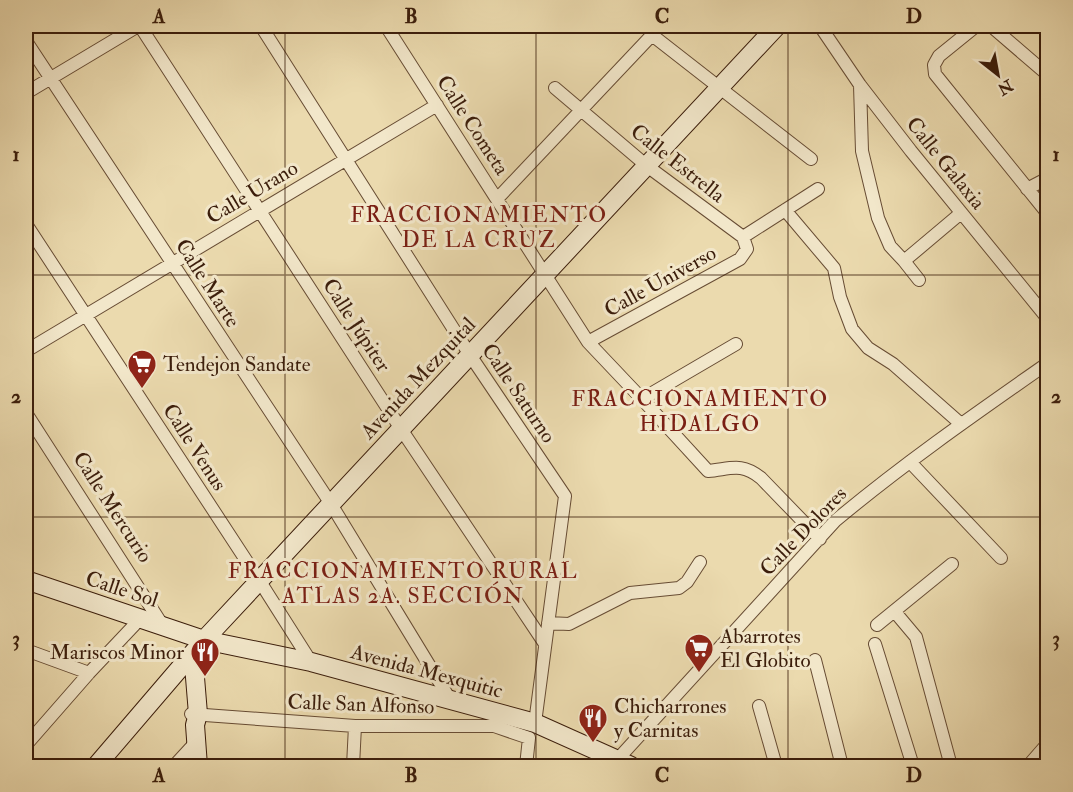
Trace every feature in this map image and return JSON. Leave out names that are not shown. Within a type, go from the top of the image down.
[{"type":"street","points":[[26,93],[139,26]]},
{"type":"street","name":"Calle Júpiter","points":[[139,26],[401,429],[545,644]]},
{"type":"street","name":"Calle Saturno","points":[[261,26],[470,355],[565,496],[526,766]]},
{"type":"street","name":"Calle Cometa","points":[[386,26],[588,342],[708,471],[736,467],[750,470],[820,539]]},
{"type":"street","name":"Avenida Mezquital","points":[[96,766],[194,652],[260,580],[777,26]]},
{"type":"street","name":"Calle Galaxia","points":[[820,26],[860,85],[911,151],[1047,319]]},
{"type":"street","points":[[976,26],[939,56],[934,65],[935,74],[1047,214]]},
{"type":"street","points":[[991,26],[1047,75]]},
{"type":"street","points":[[497,199],[652,34],[811,159]]},
{"type":"street","name":"Calle Marte","points":[[26,41],[331,504],[451,701]]},
{"type":"street","points":[[860,85],[862,151],[878,218],[890,246],[919,280]]},
{"type":"street","name":"Calle Estrella","points":[[555,88],[647,166],[745,243]]},
{"type":"street","name":"Calle Urano","points":[[26,351],[437,105]]},
{"type":"street","points":[[1027,189],[1047,178]]},
{"type":"street","name":"Calle Universo","points":[[588,342],[740,259],[745,243],[785,210],[818,189]]},
{"type":"street","points":[[785,210],[834,268],[840,297],[852,329],[868,348],[893,364],[961,424]]},
{"type":"street","points":[[904,261],[961,213]]},
{"type":"street","name":"Calle Venus","points":[[26,224],[260,580],[311,662]]},
{"type":"street","points":[[642,399],[736,344]]},
{"type":"street","name":"Calle Dolores","points":[[624,763],[835,521],[874,488],[1047,363]]},
{"type":"street","name":"Calle Mercurio","points":[[26,413],[163,626]]},
{"type":"street","points":[[910,462],[1001,558]]},
{"type":"street","points":[[548,623],[569,624],[630,592],[679,588],[687,582],[700,562]]},
{"type":"street","points":[[877,625],[952,564]]},
{"type":"street","name":"Calle Sol","points":[[26,580],[163,626],[194,652]]},
{"type":"street","points":[[895,612],[916,637],[951,766]]},
{"type":"street","points":[[26,745],[141,618]]},
{"type":"street","points":[[874,644],[914,766]]},
{"type":"street","points":[[26,650],[89,673]]},
{"type":"street","points":[[194,652],[198,766]]},
{"type":"street","name":"Avenida Mexquitic","points":[[194,652],[311,662],[451,701],[624,763]]},
{"type":"street","points":[[815,660],[842,766]]},
{"type":"street","points":[[759,706],[776,766]]},
{"type":"street","points":[[174,766],[195,723]]},
{"type":"street","name":"Calle San Alfonso","points":[[195,723],[494,726],[532,731]]},
{"type":"street","points":[[353,766],[355,726]]},
{"type":"street","points":[[1028,766],[1047,743]]},
{"type":"place","name":"Tendejon Sandate","points":[[142,390]]},
{"type":"place","name":"Abarrotes El Globito","points":[[699,674]]},
{"type":"place","name":"Mariscos Minor","points":[[205,678]]},
{"type":"place","name":"Chicharrones y Carnitas","points":[[593,744]]},
{"type":"district","name":"FRACCIONAMIENTO DE LA CRUZ","points":[[479,226]]},
{"type":"district","name":"FRACCIONAMIENTO HIDALGO","points":[[700,410]]},
{"type":"district","name":"FRACCIONAMIENTO RURAL ATLAS 2A. SECCIÓN","points":[[403,582]]}]
